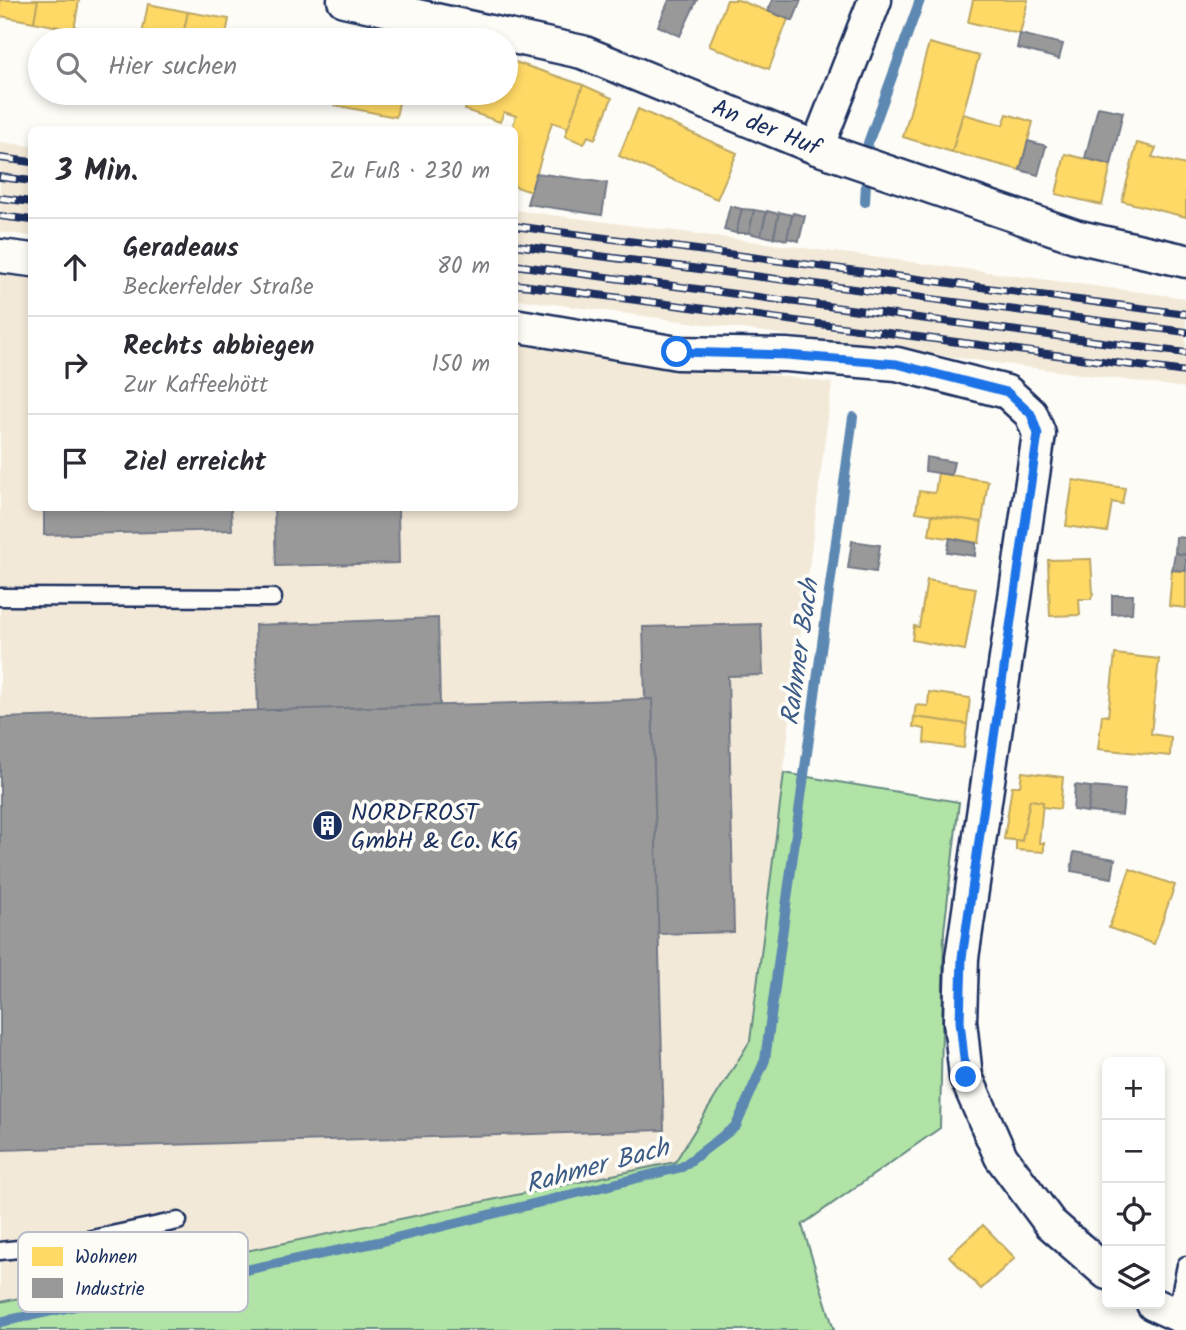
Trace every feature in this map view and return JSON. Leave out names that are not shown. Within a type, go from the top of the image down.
[{"type":"street","name":"An der Huf","points":[[344,0],[472,28]]},
{"type":"street","points":[[817,148],[875,0]]},
{"type":"street","name":"An der Huf","points":[[518,38],[582,52],[817,148],[1075,236],[1186,261]]},
{"type":"street","points":[[0,256],[28,260]]},
{"type":"street","points":[[518,326],[677,352],[786,355],[897,364],[1007,392],[1031,414],[1038,434],[962,958],[960,1021],[966,1077],[1001,1157],[1050,1223],[1102,1269]]},
{"type":"lane","points":[[0,597],[273,598]]},
{"type":"lane","points":[[130,1232],[178,1222]]},
{"type":"lane","points":[[0,1251],[18,1249]]},
{"type":"lane","points":[[1172,1313],[1186,1265]]},
{"type":"shaded area","points":[[0,142],[28,146],[28,236],[0,232]]},
{"type":"shaded area","points":[[518,211],[1186,298],[1186,388],[518,299]]},
{"type":"shaded area","points":[[0,269],[28,273],[28,511],[518,511],[518,339],[832,383],[750,1041],[675,1162],[248,1251],[248,1232],[18,1232],[18,1298],[0,1302]]},
{"type":"green space","points":[[784,773],[959,802],[944,931],[940,1128],[802,1225],[834,1330],[0,1330],[0,1302],[18,1298],[18,1312],[248,1312],[248,1251],[675,1162],[750,1041]]},
{"type":"building: Wohnen","points":[[0,0],[38,0],[34,22],[0,16]]},
{"type":"building: Wohnen","points":[[38,0],[79,0],[74,28],[34,22]]},
{"type":"building: Wohnen","points":[[727,0],[738,0],[788,19],[769,69],[709,46]]},
{"type":"building: Wohnen","points":[[973,0],[1028,0],[1020,34],[968,22]]},
{"type":"building: Wohnen","points":[[148,4],[188,12],[185,28],[143,28]]},
{"type":"building: Wohnen","points":[[188,12],[229,19],[227,28],[185,28]]},
{"type":"building: Wohnen","points":[[929,43],[979,56],[952,152],[903,137]]},
{"type":"building: Wohnen","points":[[518,63],[583,85],[569,128],[552,122],[531,192],[518,187],[518,126],[513,126],[516,116],[504,112],[500,122],[465,110],[467,105],[518,105]]},
{"type":"building: Wohnen","points":[[583,85],[612,98],[595,139],[588,136],[584,144],[565,136]]},
{"type":"building: Wohnen","points":[[334,105],[398,105],[396,117]]},
{"type":"building: Wohnen","points":[[638,109],[737,153],[717,199],[619,156]]},
{"type":"building: Wohnen","points":[[963,114],[1003,125],[1007,114],[1033,122],[1020,170],[952,152]]},
{"type":"building: Wohnen","points":[[1137,143],[1156,148],[1152,157],[1186,165],[1186,217],[1122,201]]},
{"type":"building: Wohnen","points":[[1065,154],[1111,165],[1102,205],[1056,194]]},
{"type":"building: Wohnen","points":[[938,473],[988,481],[982,522],[916,512],[919,491],[935,493]]},
{"type":"building: Wohnen","points":[[1073,480],[1125,488],[1122,504],[1112,502],[1107,532],[1066,526]]},
{"type":"building: Wohnen","points":[[932,515],[982,522],[979,543],[929,535]]},
{"type":"building: Wohnen","points":[[1091,559],[1093,593],[1091,599],[1079,599],[1080,615],[1050,616],[1048,560]]},
{"type":"building: Wohnen","points":[[1172,570],[1186,571],[1186,608],[1169,606]]},
{"type":"building: Wohnen","points":[[927,580],[976,588],[965,650],[912,640],[914,626],[919,627]]},
{"type":"building: Wohnen","points":[[1115,654],[1159,659],[1151,734],[1171,737],[1170,756],[1098,749],[1102,715],[1108,716]]},
{"type":"building: Wohnen","points":[[929,692],[970,698],[967,724],[914,717],[916,705],[928,706]]},
{"type":"building: Wohnen","points":[[914,717],[967,724],[964,748],[924,743],[925,729],[913,727]]},
{"type":"building: Wohnen","points":[[1022,772],[1063,777],[1060,809],[1043,807],[1043,802],[1030,800],[1022,841],[1004,839],[1012,786],[1020,786]]},
{"type":"building: Wohnen","points":[[1030,800],[1043,802],[1039,843],[1044,843],[1044,852],[1016,850],[1016,840],[1022,841]]},
{"type":"building: Wohnen","points":[[1130,869],[1175,885],[1154,944],[1109,928]]},
{"type":"building: Wohnen","points":[[983,1225],[1015,1258],[981,1289],[949,1256]]},
{"type":"building: Industrie","points":[[669,0],[697,0],[680,36],[658,26]]},
{"type":"building: Industrie","points":[[772,0],[801,0],[793,21],[768,11]]},
{"type":"building: Industrie","points":[[1020,34],[1063,44],[1059,59],[1017,48]]},
{"type":"building: Industrie","points":[[1098,107],[1123,112],[1111,165],[1085,158]]},
{"type":"building: Industrie","points":[[1028,141],[1046,146],[1038,175],[1020,170]]},
{"type":"building: Industrie","points":[[536,173],[607,183],[602,215],[527,204]]},
{"type":"building: Industrie","points":[[730,206],[742,209],[736,233],[724,230]]},
{"type":"building: Industrie","points":[[742,209],[754,210],[749,233],[736,233]]},
{"type":"building: Industrie","points":[[754,210],[766,212],[761,236],[749,233]]},
{"type":"building: Industrie","points":[[767,211],[779,214],[773,238],[761,235]]},
{"type":"building: Industrie","points":[[779,212],[792,215],[787,240],[774,237]]},
{"type":"building: Industrie","points":[[793,213],[805,216],[799,241],[787,238]]},
{"type":"building: Industrie","points":[[926,457],[954,462],[951,475],[925,471]]},
{"type":"building: Industrie","points":[[44,511],[231,511],[232,530],[44,535]]},
{"type":"building: Industrie","points":[[274,511],[398,511],[399,563],[276,566]]},
{"type":"building: Industrie","points":[[1176,537],[1186,538],[1186,555],[1175,553]]},
{"type":"building: Industrie","points":[[950,538],[976,543],[975,556],[947,552]]},
{"type":"building: Industrie","points":[[852,541],[880,545],[876,572],[848,568]]},
{"type":"building: Industrie","points":[[1175,553],[1186,555],[1186,571],[1172,570]]},
{"type":"building: Industrie","points":[[1112,595],[1133,595],[1132,613],[1112,614]]},
{"type":"building: Industrie","points":[[438,618],[440,705],[258,711],[255,625]]},
{"type":"building: Industrie","points":[[761,624],[763,675],[728,676],[734,932],[658,934],[652,699],[645,699],[643,627]]},
{"type":"building: Industrie","name":"NORDFROST GmbH & Co. KG","points":[[652,699],[664,1130],[0,1150],[0,718]]},
{"type":"building: Industrie","points":[[1075,785],[1091,787],[1088,812],[1073,810]]},
{"type":"building: Industrie","points":[[1091,787],[1125,790],[1122,815],[1088,812]]},
{"type":"building: Industrie","points":[[1074,852],[1115,859],[1112,878],[1071,871]]},
{"type":"waterway","name":"Rahmer Bach","points":[[865,202],[868,143],[920,0]]},
{"type":"waterway","name":"Rahmer Bach","points":[[248,1270],[383,1241],[682,1167],[736,1126],[765,1060],[853,417]]},
{"type":"waterway","name":"Rahmer Bach","points":[[0,1322],[47,1312]]},
{"type":"railway","points":[[0,158],[28,162]]},
{"type":"railway","points":[[0,177],[28,180]]},
{"type":"railway","points":[[0,198],[28,202]]},
{"type":"railway","points":[[0,216],[28,220]]},
{"type":"railway","points":[[518,227],[1186,314]]},
{"type":"railway","points":[[518,246],[1186,332]]},
{"type":"railway","points":[[518,266],[1186,353]]},
{"type":"railway","points":[[518,285],[1186,372]]},
{"type":"place","name":"NORDFROST GmbH & Co. KG","points":[[328,826]]},
{"type":"route","points":[[677,352],[786,355],[897,364],[1007,392],[1031,414],[1038,434],[962,958],[960,1021],[966,1077]]}]
